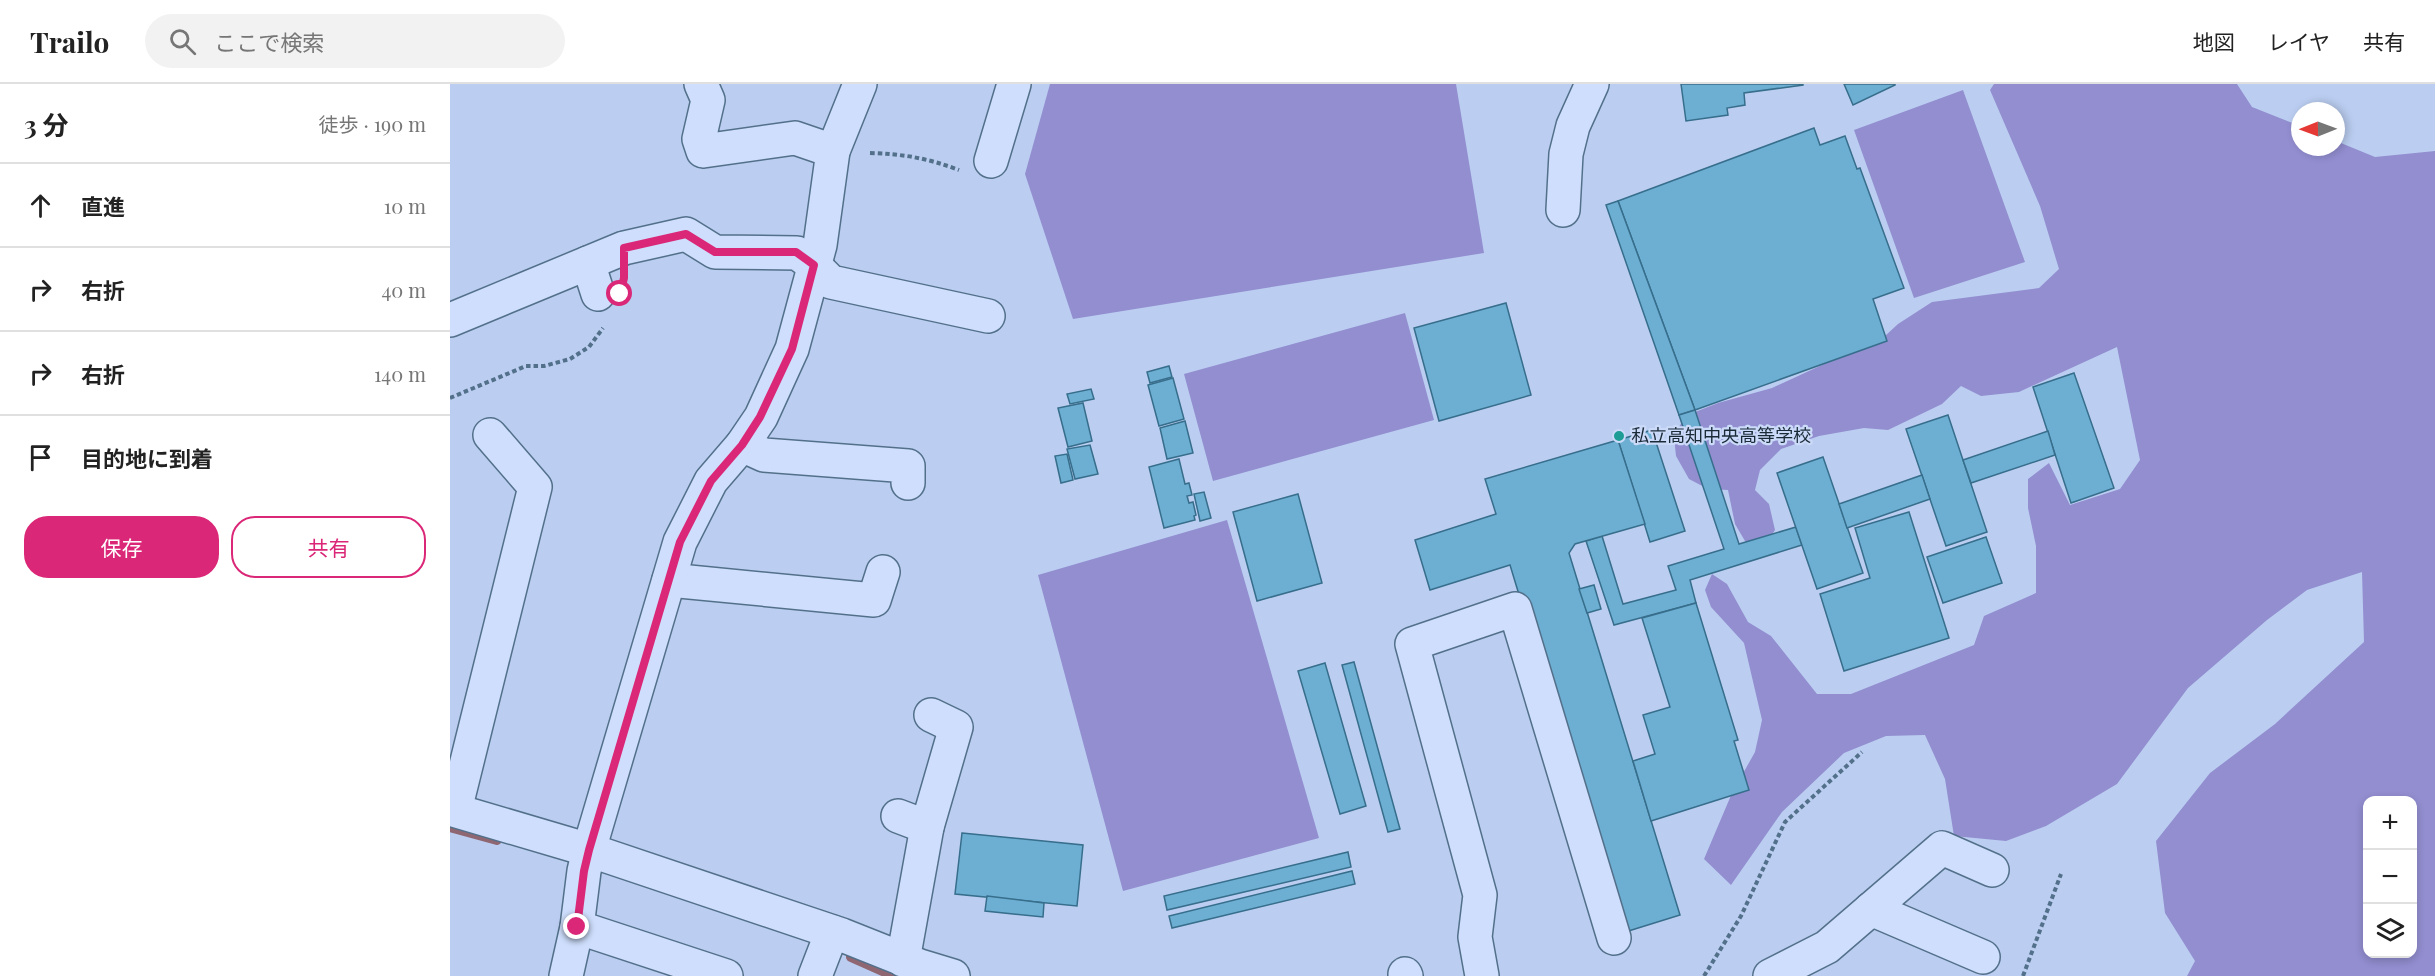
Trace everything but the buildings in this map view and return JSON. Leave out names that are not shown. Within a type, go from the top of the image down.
[{"type":"street","points":[[701,84],[708,100],[699,139],[703,151],[795,138],[833,151]]},
{"type":"street","points":[[566,976],[577,927],[589,850],[680,542],[711,481],[742,445],[760,417],[792,349],[820,245],[833,151],[860,84]]},
{"type":"street","points":[[976,166],[1014,84]]},
{"type":"street","points":[[1563,210],[1566,154],[1573,126],[1592,84]]},
{"type":"street","points":[[451,317],[624,248],[686,234],[715,252],[796,252],[814,265],[831,282],[988,316]]},
{"type":"street","points":[[588,263],[598,294]]},
{"type":"street","points":[[490,435],[535,487],[452,810],[589,850],[832,932],[903,960],[953,976]]},
{"type":"street","points":[[742,445],[764,455],[908,466],[908,483]]},
{"type":"street","points":[[669,580],[873,600],[883,572]]},
{"type":"street","points":[[1482,976],[1475,937],[1480,895],[1412,644],[1515,609],[1614,938]]},
{"type":"street","points":[[903,960],[913,821],[956,727],[931,715]]},
{"type":"street","points":[[1770,976],[1827,947],[1942,848],[1992,870]]},
{"type":"street","points":[[1871,909],[1983,957]]},
{"type":"street","points":[[577,927],[726,976]]},
{"type":"street","points":[[815,976],[832,932]]},
{"type":"path","points":[[833,151],[904,154],[976,166]]},
{"type":"path","points":[[450,398],[526,366],[543,366],[570,359],[589,347],[606,325]]},
{"type":"path","points":[[1704,976],[1741,916],[1785,822],[1862,752]]},
{"type":"path","points":[[2023,976],[2061,874]]},
{"type":"shaded area","points":[[1050,84],[1456,84],[1484,253],[1073,319],[1025,174]]},
{"type":"shaded area","points":[[1994,84],[2237,84],[2252,107],[2291,122],[2291,156],[2345,156],[2345,145],[2375,157],[2435,151],[2435,976],[2187,976],[2195,961],[2165,913],[2156,841],[2210,773],[2275,724],[2364,642],[2362,572],[2307,590],[2267,620],[2188,688],[2117,784],[2046,826],[2006,841],[1954,836],[1945,779],[1925,735],[1886,736],[1844,753],[1782,812],[1731,885],[1704,859],[1732,793],[1755,752],[1762,720],[1744,643],[1711,607],[1705,590],[1712,574],[1727,584],[1748,622],[1771,636],[1817,694],[1851,694],[1974,645],[1984,616],[2036,593],[2036,546],[2028,508],[2028,479],[2049,463],[2070,505],[2120,489],[2140,460],[2117,347],[2019,392],[1981,396],[1961,386],[1942,404],[1888,430],[1864,428],[1819,436],[1781,449],[1760,470],[1755,490],[1769,504],[1775,530],[1763,548],[1745,541],[1735,524],[1728,490],[1708,489],[1689,479],[1676,456],[1674,437],[1685,416],[1718,403],[1772,388],[1885,336],[1898,324],[1932,302],[2039,288],[2059,269],[2040,206],[1990,90]]},
{"type":"shaded area","points":[[1963,90],[2025,262],[1914,298],[1854,130]]},
{"type":"shaded area","points":[[1405,313],[1434,420],[1213,481],[1184,374]]},
{"type":"shaded area","points":[[1227,520],[1319,838],[1123,891],[1038,575]]},
{"type":"waterway","points":[[450,827],[497,840]]},
{"type":"waterway","points":[[851,957],[894,976]]},
{"type":"place","name":"私立高知中央高等学校","points":[[1619,436]]},
{"type":"route","points":[[577,927],[589,850],[680,542],[711,481],[742,445],[760,417],[792,349],[814,265],[796,252],[715,252],[686,234],[624,248],[624,278],[620,294]]}]
